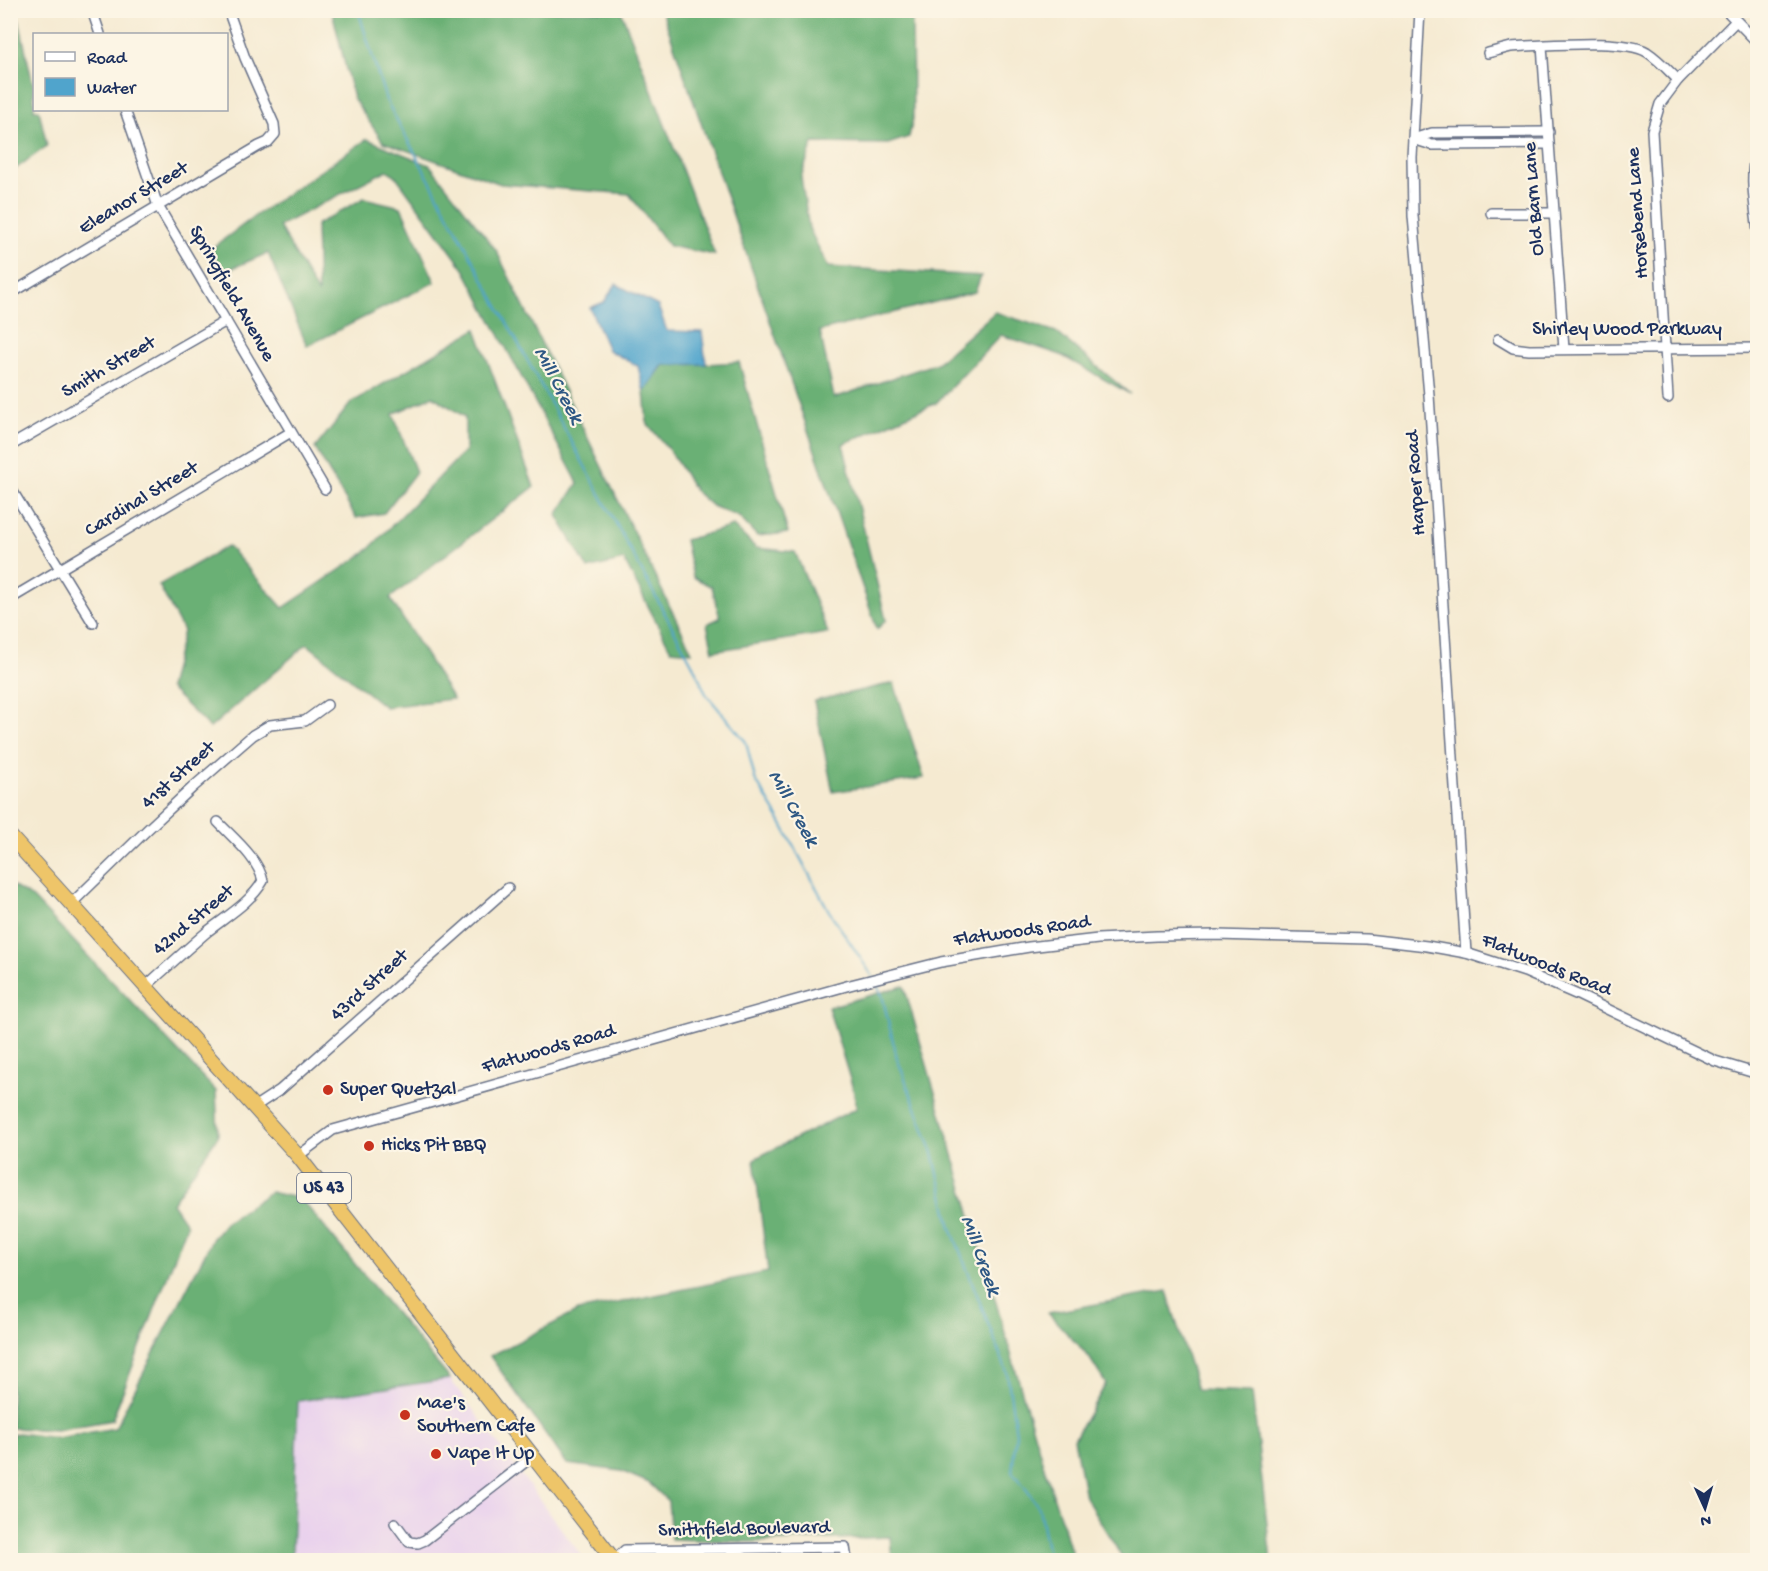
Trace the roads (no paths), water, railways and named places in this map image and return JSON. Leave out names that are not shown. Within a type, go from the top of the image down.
[{"type":"highway","name":"US 43","points":[[10,836],[298,1156],[615,1560]]},
{"type":"street","points":[[92,10],[100,33]]},
{"type":"street","name":"Eleanor Street","points":[[10,294],[268,142],[275,134],[274,124],[245,58],[228,10]]},
{"type":"street","name":"Harper Road","points":[[1420,10],[1413,139],[1413,216],[1429,395],[1466,952]]},
{"type":"street","points":[[1726,10],[1758,43]]},
{"type":"street","name":"Horsebend Lane","points":[[1668,398],[1651,139],[1660,104],[1678,80],[1736,21]]},
{"type":"street","points":[[1488,53],[1511,47],[1626,45],[1645,51],[1678,80]]},
{"type":"street","name":"Old Barn Lane","points":[[1542,46],[1564,350]]},
{"type":"street","name":"Springfield Avenue","points":[[125,111],[158,206],[325,489]]},
{"type":"street","points":[[1413,139],[1432,133],[1549,132]]},
{"type":"street","points":[[1480,133],[1480,145]]},
{"type":"street","points":[[1413,139],[1432,146],[1549,144]]},
{"type":"street","points":[[1758,147],[1754,158],[1753,176],[1758,232]]},
{"type":"street","points":[[1491,213],[1554,213]]},
{"type":"street","name":"Smith Street","points":[[10,446],[226,321]]},
{"type":"street","name":"Shirley Wood Parkway","points":[[1498,339],[1513,348],[1529,350],[1758,348]]},
{"type":"street","name":"Cardinal Street","points":[[10,599],[291,432]]},
{"type":"street","points":[[10,488],[93,623]]},
{"type":"street","name":"41st Street","points":[[72,903],[192,788],[253,735],[270,725],[305,721],[327,705]]},
{"type":"street","name":"42nd Street","points":[[145,987],[258,891],[263,881],[261,871],[255,863],[218,822]]},
{"type":"street","name":"43rd Street","points":[[254,1107],[280,1090],[508,888]]},
{"type":"street","name":"Flatwoods Road","points":[[298,1156],[333,1130],[850,985],[941,962],[1029,947],[1098,939],[1228,935],[1367,939],[1466,952],[1525,972],[1580,996],[1715,1061],[1758,1074]]},
{"type":"street","points":[[395,1523],[409,1542],[418,1543],[425,1540],[533,1456]]},
{"type":"street","name":"Smithfield Boulevard","points":[[615,1560],[625,1550],[845,1547],[847,1560],[719,1560]]},
{"type":"water","points":[[616,284],[658,306],[667,331],[702,332],[706,364],[663,365],[644,392],[638,366],[608,350],[590,308],[604,302]]},
{"type":"waterway","name":"Mill Creek","points":[[358,10],[386,100],[695,669],[706,694],[746,742],[755,779],[829,911],[873,977]]},
{"type":"waterway","name":"Mill Creek","points":[[875,982],[882,995],[897,1058],[933,1153],[951,1228],[1007,1372],[1016,1433],[1012,1472],[1039,1508],[1049,1560]]},
{"type":"place","name":"Super Quetzal","points":[[328,1090]]},
{"type":"place","name":"Hicks Pit BBQ","points":[[369,1146]]},
{"type":"place","name":"Mae's Southern Cafe","points":[[405,1415]]},
{"type":"place","name":"Vape It Up","points":[[436,1454]]}]
